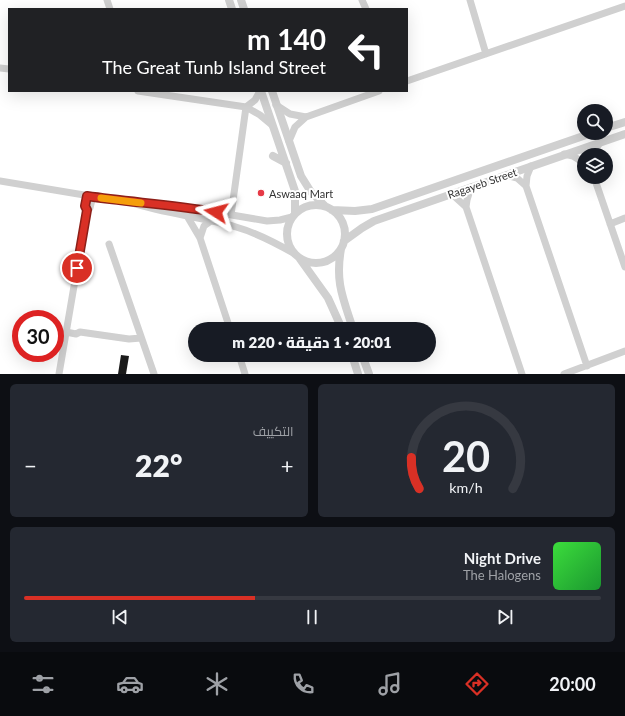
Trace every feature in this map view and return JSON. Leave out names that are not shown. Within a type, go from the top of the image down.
[{"type":"street","points":[[470,0],[488,53]]},
{"type":"street","points":[[408,82],[625,6]]},
{"type":"street","points":[[145,92],[246,107],[260,115],[272,125]]},
{"type":"street","points":[[231,215],[246,107],[255,100],[259,92]]},
{"type":"street","points":[[260,92],[295,191],[294,215],[288,226],[287,236],[289,246],[325,292],[339,322]]},
{"type":"street","points":[[272,92],[298,170],[305,184],[342,221],[345,231],[338,267],[339,286],[351,322]]},
{"type":"street","points":[[276,105],[290,114],[306,116],[376,92]]},
{"type":"street","points":[[289,141],[295,127],[306,116]]},
{"type":"street","points":[[613,126],[625,122]]},
{"type":"street","name":"Ragayeb Street","points":[[343,244],[362,228],[374,221],[625,134]]},
{"type":"street","name":"Ragayeb Street","points":[[329,208],[355,211],[372,209],[577,138]]},
{"type":"street","points":[[597,148],[600,142]]},
{"type":"street","points":[[564,154],[577,159]]},
{"type":"street","points":[[273,156],[286,163]]},
{"type":"street","points":[[531,166],[527,176],[526,186],[587,366]]},
{"type":"street","points":[[506,175],[517,178],[526,186]]},
{"type":"street","points":[[0,181],[132,203],[211,221],[257,234],[312,263],[323,262],[336,254],[343,244]]},
{"type":"street","points":[[596,184],[625,267]]},
{"type":"street","points":[[471,187],[468,193],[466,207],[522,374]]},
{"type":"street","points":[[448,195],[455,197],[466,207]]},
{"type":"street","points":[[59,374],[87,210],[90,208],[90,196]]},
{"type":"street","points":[[132,203],[163,204],[268,221],[280,220],[294,215],[303,208],[312,205],[329,208]]},
{"type":"street","points":[[187,216],[200,238],[228,322]]},
{"type":"street","points":[[610,224],[625,218]]},
{"type":"street","points":[[200,238],[204,226],[211,221]]},
{"type":"street","points":[[109,244],[154,374]]},
{"type":"street","points":[[67,330],[76,334],[80,332],[128,339],[141,338]]},
{"type":"street","points":[[564,374],[625,351]]},
{"type":"street","points":[[242,362],[246,374]]},
{"type":"street","points":[[354,362],[358,374]]},
{"type":"street","points":[[365,362],[369,374]]},
{"type":"building","points":[[121,355],[129,356],[126,374],[118,374]]},
{"type":"slow traffic","points":[[101,198],[141,203]]},
{"type":"place","name":"Aswaaq Mart","points":[[261,193]]},
{"type":"route","points":[[77,268],[87,210],[85,206],[87,196],[132,203],[163,204],[216,212]]}]
